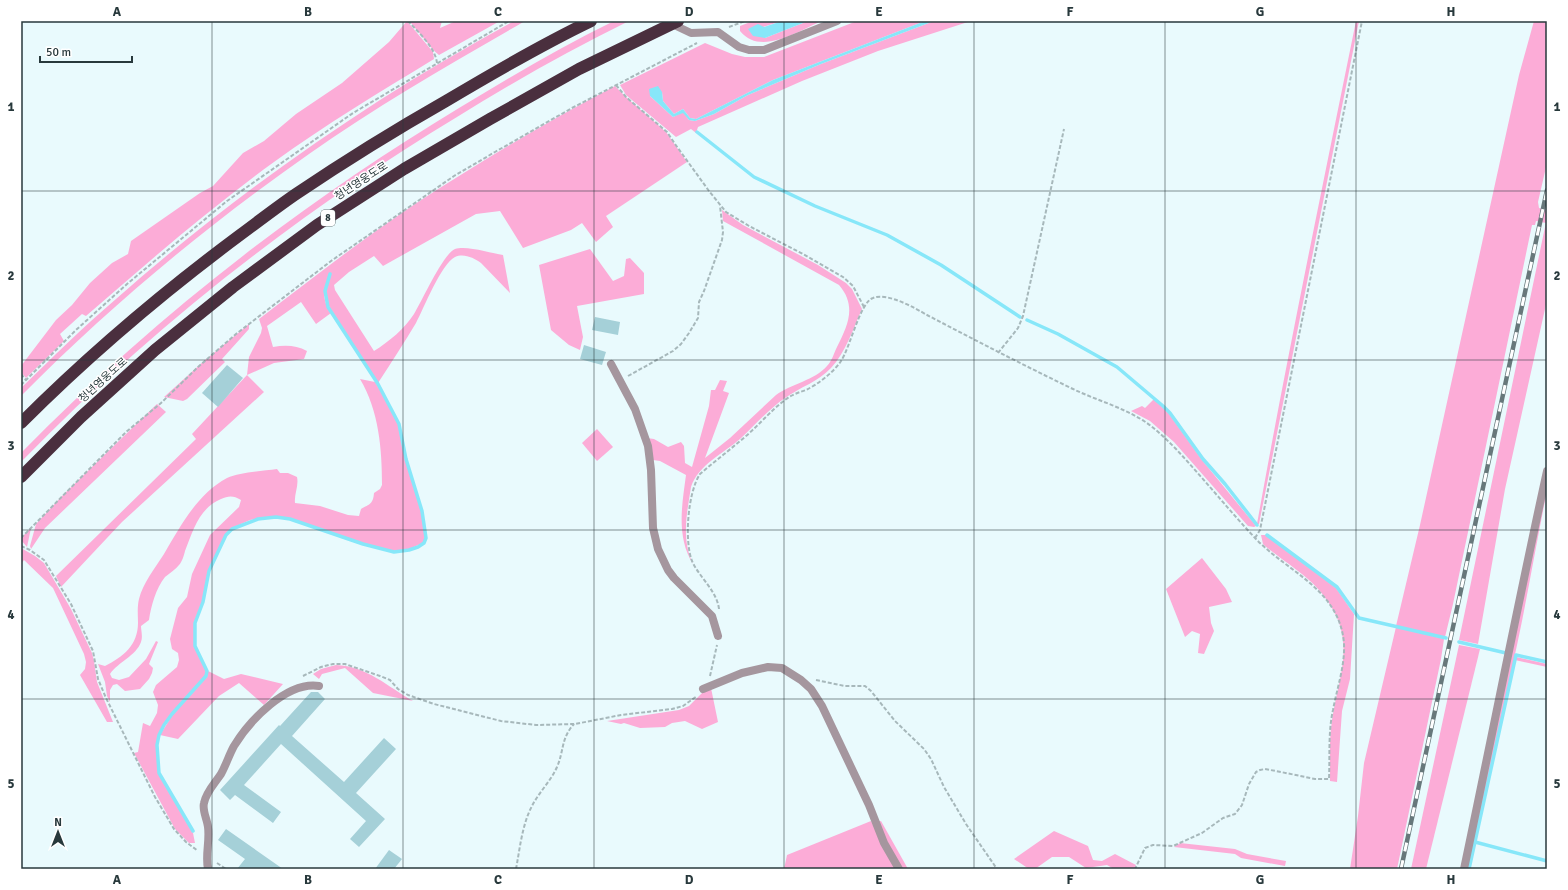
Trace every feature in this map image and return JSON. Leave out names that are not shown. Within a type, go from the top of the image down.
[{"type":"highway","points":[[21,423],[55,389],[130,321],[210,258],[296,194],[385,136],[561,35],[591,21]]},
{"type":"highway","name":"청년영웅도로","points":[[21,477],[81,417],[155,350],[233,288],[317,225],[404,169],[490,119],[579,69],[675,22]]},
{"type":"street","points":[[675,22],[691,33],[718,32],[739,47],[749,50],[764,50],[837,21]]},
{"type":"street","points":[[612,364],[635,409],[648,446],[651,470],[653,528],[658,549],[668,570],[674,578],[712,616],[718,636]]},
{"type":"street","points":[[1464,869],[1547,471]]},
{"type":"street","points":[[703,689],[742,673],[768,667],[782,668],[801,680],[811,689],[822,706],[884,843],[899,869]]},
{"type":"street","points":[[208,869],[208,827],[204,804],[207,795],[222,772],[234,746],[252,723],[277,699],[302,686],[311,684],[319,686]]},
{"type":"path","points":[[408,21],[421,34],[433,52],[437,63]]},
{"type":"path","points":[[21,385],[76,330],[127,284],[227,201],[326,130],[509,21]]},
{"type":"path","points":[[718,32],[745,21]]},
{"type":"path","points":[[1255,538],[1260,530],[1362,21]]},
{"type":"path","points":[[21,538],[121,437],[161,403],[198,367],[236,334],[312,275],[454,176],[553,119],[701,41]]},
{"type":"path","points":[[616,85],[626,97],[667,132],[720,206],[726,212],[843,277],[853,286],[864,307]]},
{"type":"path","points":[[998,353],[1018,328],[1023,316],[1064,129]]},
{"type":"path","points":[[620,380],[674,351],[681,344],[695,324],[698,318],[699,302],[722,240],[723,232],[720,206]]},
{"type":"path","points":[[719,612],[719,606],[715,597],[692,561],[688,540],[688,523],[695,482],[700,474],[747,435],[780,404],[790,396],[808,389],[833,371],[841,361],[850,343],[864,307],[868,301],[874,297],[884,297],[907,304],[998,353],[1075,390],[1130,413],[1145,422],[1161,434],[1176,449],[1255,538],[1280,561],[1313,584],[1330,606],[1342,630],[1344,657],[1332,717],[1329,779],[1315,779],[1281,772],[1260,770],[1256,772],[1249,784],[1242,805],[1235,814],[1223,818],[1202,833],[1173,846],[1153,846],[1145,848],[1135,869]]},
{"type":"path","points":[[21,374],[26,380]]},
{"type":"path","points":[[21,546],[30,550],[44,560],[71,604],[93,651],[98,679],[106,698],[155,797],[174,829],[186,842],[207,856]]},
{"type":"path","points":[[300,678],[321,667],[333,664],[345,664],[390,680],[398,689],[408,695],[441,706],[513,723],[536,725],[575,724],[621,715],[672,709],[683,706],[703,689],[715,658],[718,636]]},
{"type":"path","points":[[811,678],[845,686],[865,686],[871,691],[895,722],[924,749],[932,759],[944,787],[966,824],[997,869]]},
{"type":"path","points":[[516,869],[528,816],[536,798],[551,778],[558,765],[564,739],[569,730],[575,724]]},
{"type":"shaded area","points":[[407,21],[433,52],[434,59],[313,135],[225,199],[86,316],[82,314],[60,334],[64,341],[26,378],[21,372],[21,366],[56,320],[72,305],[90,283],[112,263],[128,254],[131,241],[200,193],[213,186],[243,153],[264,141],[296,114],[342,83],[389,42]]},
{"type":"shaded area","points":[[409,21],[442,21],[440,28],[456,21],[500,21],[439,55]]},
{"type":"shaded area","points":[[514,21],[525,21],[362,118],[271,181],[196,239],[124,299],[54,363],[21,396],[21,388],[68,343],[162,259],[209,221],[307,149],[358,115],[409,82]]},
{"type":"shaded area","points":[[614,21],[629,21],[563,55],[478,104],[398,154],[283,233],[174,320],[121,365],[21,462],[21,453],[122,356],[229,267],[285,224],[400,145],[459,108],[575,41]]},
{"type":"shaded area","points":[[753,21],[782,21],[763,27],[765,38],[808,21],[822,21],[780,39],[769,42],[758,42],[749,38],[740,31],[740,26]]},
{"type":"shaded area","points":[[857,21],[925,21],[773,80],[696,119],[690,118],[683,109],[674,114],[663,101],[662,92],[650,96],[673,117],[683,112],[689,120],[695,121],[714,114],[748,95],[821,64],[934,21],[971,21],[878,51],[802,81],[698,127],[696,133],[691,129],[676,137],[626,95],[620,85],[705,43],[732,54],[745,57],[764,57]]},
{"type":"shaded area","points":[[1356,21],[1359,21],[1259,524],[1257,524],[1268,461]]},
{"type":"shaded area","points":[[1534,21],[1547,21],[1547,163],[1538,202],[1539,208],[1547,210],[1547,300],[1505,489],[1478,644],[1459,640],[1546,223],[1536,221],[1535,225],[1532,225],[1445,637],[1396,626],[1420,525],[1519,75]]},
{"type":"shaded area","points":[[615,86],[666,132],[687,162],[606,216],[613,227],[596,242],[582,223],[571,230],[523,248],[500,211],[476,214],[383,266],[374,256],[349,272],[334,285],[335,290],[374,351],[386,343],[406,325],[418,308],[439,268],[450,253],[455,249],[465,248],[503,255],[510,293],[481,263],[475,259],[458,256],[450,261],[433,287],[416,323],[378,383],[329,306],[326,291],[331,274],[329,274],[324,294],[326,303],[331,313],[316,324],[301,302],[267,326],[273,347],[290,346],[303,349],[307,351],[304,359],[274,363],[247,375],[249,357],[261,333],[262,328],[259,319],[355,246],[415,204],[514,143]]},
{"type":"shaded area","points":[[722,210],[743,225],[818,265],[846,283],[852,289],[862,309],[845,348],[831,368],[815,381],[779,402],[740,439],[705,466],[694,479],[691,487],[686,526],[687,545],[693,564],[688,554],[684,543],[682,532],[682,509],[686,475],[660,461],[653,460],[647,438],[654,439],[668,447],[681,442],[684,446],[685,463],[692,467],[709,406],[711,390],[715,390],[720,380],[727,381],[723,391],[729,393],[705,458],[730,438],[776,395],[822,371],[832,359],[849,316],[848,300],[839,285],[723,221]]},
{"type":"shaded area","points":[[590,249],[613,281],[624,276],[626,259],[630,258],[644,273],[644,294],[577,306],[583,337],[580,350],[569,345],[551,330],[539,265]]},
{"type":"shaded area","points":[[249,324],[249,329],[222,359],[225,362],[187,399],[183,401],[164,397],[204,361]]},
{"type":"shaded area","points":[[247,375],[264,392],[122,522],[61,587],[56,576],[196,439],[192,434]]},
{"type":"shaded area","points":[[360,379],[375,382],[388,402],[398,424],[405,459],[422,511],[425,538],[423,543],[409,549],[394,551],[363,543],[290,518],[276,516],[250,520],[232,528],[226,534],[208,571],[202,602],[194,622],[194,646],[206,671],[205,676],[163,725],[158,735],[156,745],[158,773],[193,833],[195,843],[189,843],[175,829],[134,753],[138,752],[143,723],[150,726],[157,713],[158,705],[153,692],[156,685],[177,667],[179,660],[178,653],[172,649],[170,639],[178,608],[187,597],[192,574],[210,535],[239,507],[241,500],[233,497],[224,498],[213,503],[202,514],[194,528],[181,562],[165,577],[159,586],[149,620],[141,626],[142,638],[139,647],[110,674],[112,678],[119,680],[129,677],[146,659],[156,641],[158,642],[149,664],[153,668],[149,679],[140,689],[125,691],[117,684],[113,685],[110,690],[110,702],[107,696],[105,682],[98,664],[105,666],[118,659],[132,644],[137,631],[139,599],[146,581],[190,512],[207,493],[227,478],[245,473],[277,469],[280,473],[288,473],[297,477],[295,503],[320,506],[348,515],[359,516],[361,509],[370,503],[373,499],[374,493],[380,489],[382,485],[378,430],[371,404]]},
{"type":"shaded area","points":[[1154,399],[1169,414],[1202,460],[1256,526],[1248,526],[1174,442],[1150,421],[1131,411],[1142,406],[1145,408]]},
{"type":"shaded area","points":[[157,404],[166,412],[45,528],[31,549],[30,546],[36,524],[62,496]]},
{"type":"shaded area","points":[[597,429],[613,447],[597,461],[582,443]]},
{"type":"shaded area","points":[[1547,480],[1547,491],[1519,634],[1469,869],[1466,869]]},
{"type":"shaded area","points":[[31,528],[27,547],[21,538]]},
{"type":"shaded area","points":[[1261,535],[1266,535],[1336,588],[1354,614],[1350,679],[1342,711],[1337,782],[1330,781],[1330,735],[1344,653],[1343,638],[1339,623],[1331,607],[1319,590],[1265,546]]},
{"type":"shaded area","points":[[21,548],[44,563],[71,609],[92,653],[97,682],[113,722],[107,722],[80,675],[85,669],[86,662],[84,654],[53,588],[24,560],[21,564]]},
{"type":"shaded area","points":[[1202,558],[1226,589],[1232,602],[1209,607],[1211,623],[1214,631],[1204,654],[1198,653],[1200,634],[1192,631],[1185,637],[1166,589]]},
{"type":"shaded area","points":[[1396,627],[1444,639],[1441,659],[1397,869],[1350,869],[1364,763]]},
{"type":"shaded area","points":[[1459,645],[1480,649],[1426,869],[1411,869]]},
{"type":"shaded area","points":[[1516,657],[1547,664],[1547,667],[1515,660]]},
{"type":"shaded area","points":[[336,665],[347,666],[367,673],[413,701],[373,693],[345,668],[322,674],[319,679],[313,674],[321,669]]},
{"type":"shaded area","points":[[208,671],[224,679],[241,674],[283,684],[264,705],[239,683],[219,696],[178,739],[160,735],[173,714],[207,677]]},
{"type":"shaded area","points":[[711,688],[718,722],[702,729],[685,721],[672,723],[665,727],[640,728],[624,723],[621,724],[607,721],[679,710],[689,706],[704,691]]},
{"type":"shaded area","points":[[871,821],[896,869],[784,869],[787,855]]},
{"type":"shaded area","points":[[881,821],[908,869],[901,869],[876,822]]},
{"type":"shaded area","points":[[1054,831],[1088,846],[1093,860],[1102,861],[1115,854],[1136,865],[1134,869],[1114,869],[1107,865],[1086,868],[1069,857],[1052,857],[1035,869],[1029,869],[1014,859]]},
{"type":"shaded area","points":[[1180,843],[1235,849],[1247,854],[1286,861],[1285,866],[1241,858],[1235,854],[1174,847]]},
{"type":"water","points":[[782,21],[808,21],[765,38],[753,36],[748,29],[758,24],[764,27]]},
{"type":"water","points":[[925,21],[934,21],[821,64],[748,95],[714,114],[695,121],[689,120],[683,113],[673,117],[650,96],[649,89],[658,86],[662,92],[663,101],[674,114],[683,109],[690,118],[696,119],[773,80]]},
{"type":"building","points":[[595,317],[620,322],[618,335],[592,330]]},
{"type":"building","points":[[584,345],[606,352],[602,365],[580,359]]},
{"type":"building","points":[[227,365],[243,378],[218,407],[202,393]]},
{"type":"building","points":[[311,692],[318,692],[325,699],[292,736],[344,782],[384,738],[396,749],[356,793],[385,819],[359,847],[350,839],[366,821],[281,744],[244,785],[281,812],[273,823],[235,795],[230,800],[220,790]]},
{"type":"building","points":[[226,829],[283,869],[237,869],[245,859],[218,840]]},
{"type":"building","points":[[389,850],[402,859],[394,869],[375,869]]},
{"type":"waterway","points":[[697,132],[754,177],[815,206],[887,235],[941,265],[1020,317]]},
{"type":"waterway","points":[[193,831],[159,773],[157,745],[159,735],[164,725],[206,676],[207,671],[195,646],[195,623],[203,602],[209,571],[226,535],[232,529],[258,519],[276,517],[290,519],[363,544],[394,552],[418,547],[424,543],[426,538],[422,511],[406,459],[399,424],[378,384],[328,307],[325,291],[330,274]]},
{"type":"waterway","points":[[1027,320],[1058,334],[1117,367],[1163,406],[1170,413],[1203,459],[1257,525]]},
{"type":"waterway","points":[[1267,535],[1337,587],[1359,618],[1446,638]]},
{"type":"waterway","points":[[1459,642],[1506,653]]},
{"type":"waterway","points":[[1469,869],[1516,655],[1547,662]]},
{"type":"waterway","points":[[1475,842],[1547,861]]},
{"type":"railway","points":[[1401,869],[1547,190]]}]
